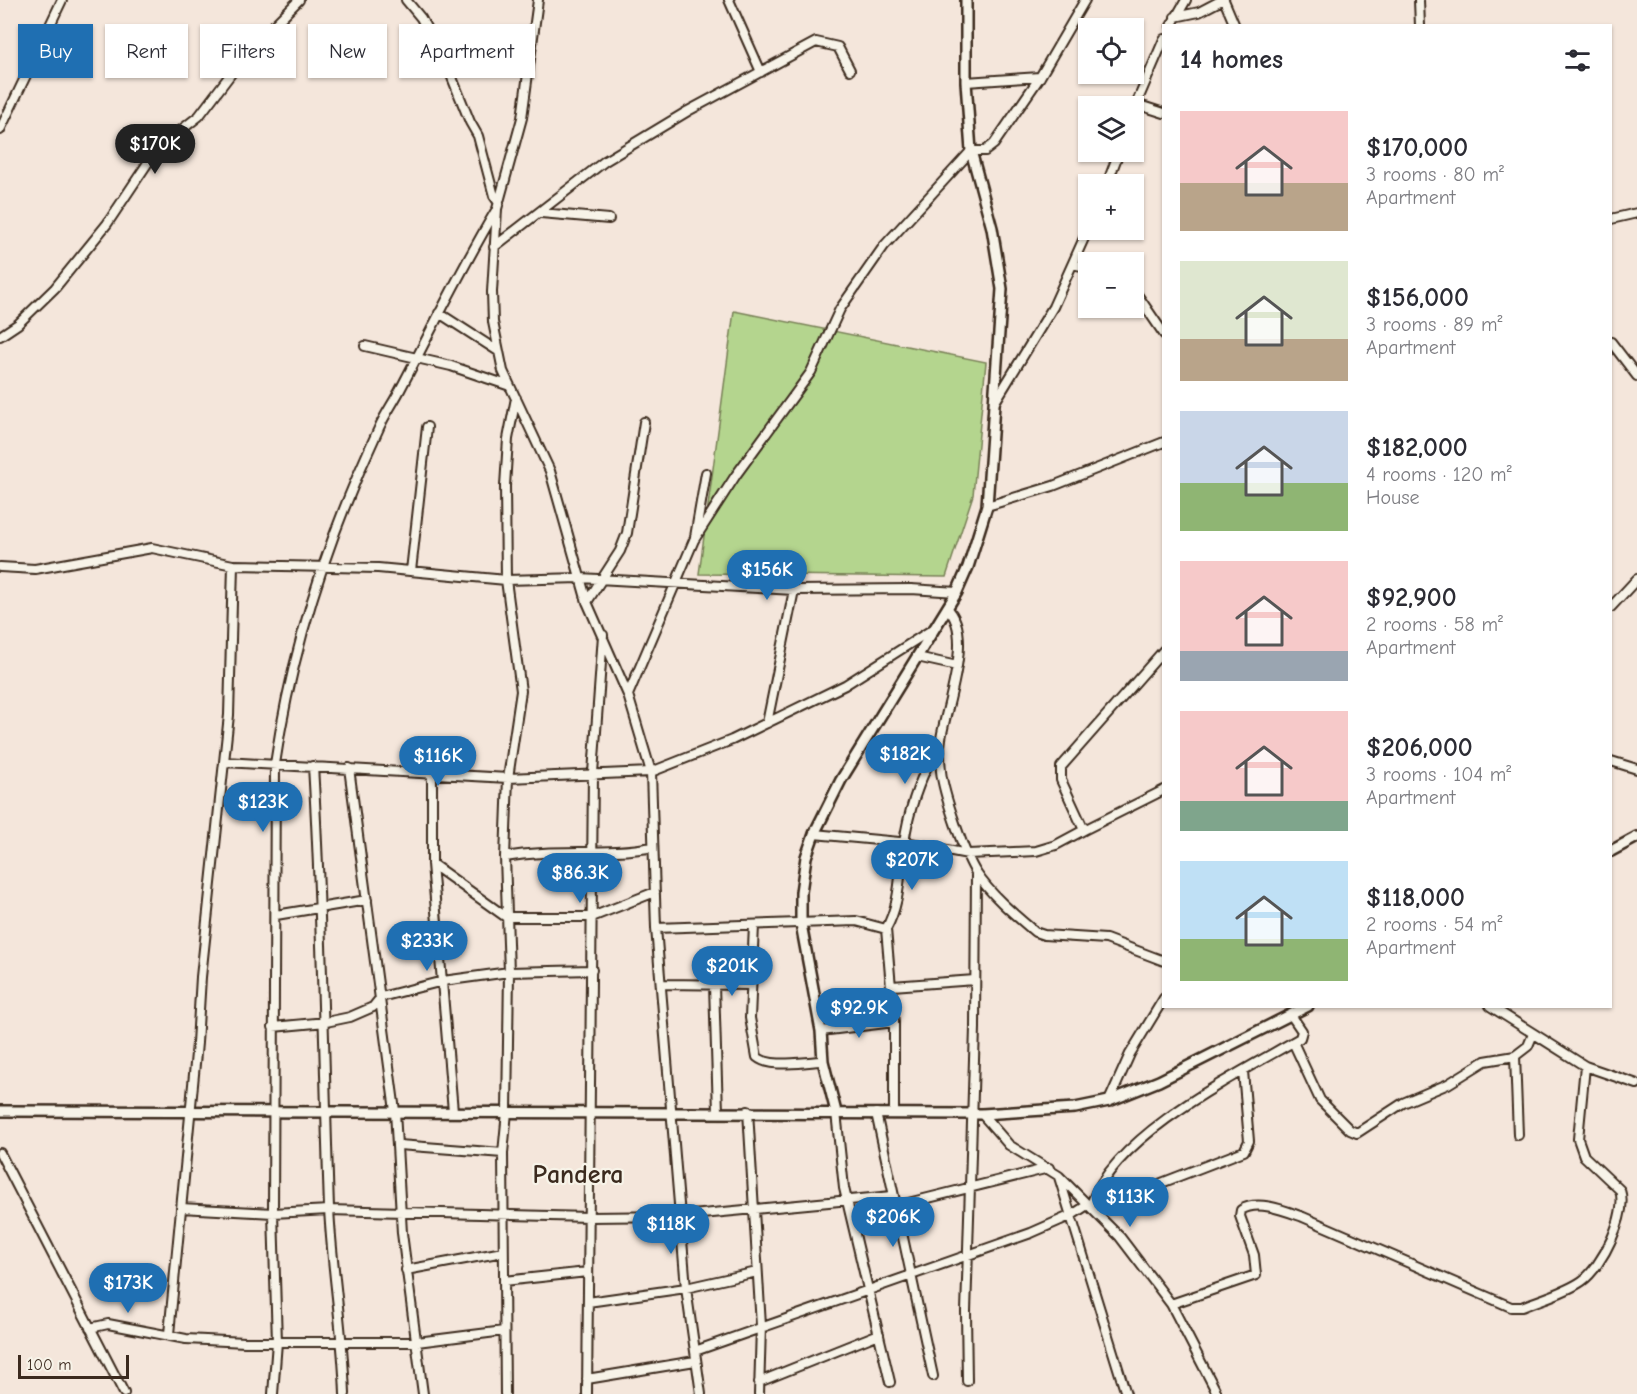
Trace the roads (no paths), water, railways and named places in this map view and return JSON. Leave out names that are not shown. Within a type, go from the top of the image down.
[{"type":"street","points":[[0,130],[62,0]]},
{"type":"street","points":[[1,333],[32,311],[55,288],[107,224],[157,150],[199,116],[249,50],[299,0]]},
{"type":"street","points":[[406,0],[421,18],[452,75],[470,122],[478,136],[498,206]]},
{"type":"street","points":[[538,0],[522,118],[498,206],[492,292],[498,351],[510,386],[550,471],[587,602],[628,695],[651,772],[656,928],[686,1288],[701,1394]]},
{"type":"street","points":[[729,0],[761,72]]},
{"type":"street","points":[[890,1382],[871,1291],[848,1202],[836,1112],[823,1061],[821,1031],[801,924],[803,869],[814,834],[841,780],[957,592],[968,567],[987,506],[1002,289],[996,247],[971,151],[966,82],[966,0]]},
{"type":"street","points":[[694,540],[736,475],[811,372],[840,309],[884,246],[971,151],[985,151],[994,144],[1040,77],[1085,0]]},
{"type":"street","points":[[1175,16],[1199,12],[1223,0],[1234,24]]},
{"type":"street","points":[[1419,0],[1420,24]]},
{"type":"street","points":[[1172,24],[1186,1]]},
{"type":"street","points":[[494,247],[541,213],[605,161],[688,111],[816,42],[838,47],[850,70]]},
{"type":"street","points":[[1140,96],[1162,44]]},
{"type":"street","points":[[966,82],[1040,77]]},
{"type":"street","points":[[0,107],[8,114]]},
{"type":"street","points":[[1144,109],[1162,113]]},
{"type":"street","points":[[273,1394],[277,1342],[273,1213],[275,764],[282,718],[298,648],[322,565],[379,427],[498,206]]},
{"type":"street","points":[[541,213],[609,219]]},
{"type":"street","points":[[1612,219],[1637,213]]},
{"type":"street","points":[[995,403],[1053,307],[1083,240]]},
{"type":"street","points":[[1073,264],[1078,265]]},
{"type":"street","points":[[1144,305],[1162,331]]},
{"type":"street","points":[[439,313],[498,351]]},
{"type":"street","points":[[1612,343],[1637,376]]},
{"type":"street","points":[[365,346],[416,357],[510,386]]},
{"type":"street","points":[[505,1394],[503,1153],[507,1112],[509,972],[505,858],[508,778],[521,692],[506,580],[507,462],[516,398]]},
{"type":"street","points":[[587,602],[620,551],[627,533],[644,422]]},
{"type":"street","points":[[411,571],[427,427]]},
{"type":"street","points":[[987,506],[1053,486],[1162,443]]},
{"type":"street","points":[[628,695],[694,540],[706,473]]},
{"type":"street","points":[[0,567],[35,569],[152,548],[232,565],[322,565],[506,580],[580,578],[794,590],[911,589],[957,592]]},
{"type":"street","points":[[169,1334],[225,762],[231,683],[232,565]]},
{"type":"street","points":[[1612,606],[1637,579]]},
{"type":"street","points":[[767,723],[794,590]]},
{"type":"street","points":[[894,1113],[894,1022],[886,929],[898,900],[904,842],[919,782],[940,741],[957,666],[959,627],[947,608]]},
{"type":"street","points":[[225,762],[508,778],[593,773],[625,775],[651,772],[767,723],[845,685],[934,628]]},
{"type":"street","points":[[587,1394],[593,773],[603,634]]},
{"type":"street","points":[[1084,830],[1060,780],[1061,767],[1162,652]]},
{"type":"street","points":[[917,657],[957,666]]},
{"type":"street","points":[[940,741],[943,783],[976,873],[1035,932],[1052,936],[1106,939],[1162,960]]},
{"type":"street","points":[[1612,761],[1637,769]]},
{"type":"street","points":[[313,766],[326,1022],[330,1210],[344,1342],[345,1394]]},
{"type":"street","points":[[349,768],[395,1111],[406,1270],[423,1394]]},
{"type":"street","points":[[432,774],[432,864],[453,1111]]},
{"type":"street","points":[[814,834],[904,842],[968,854],[1036,850],[1056,845],[1162,791]]},
{"type":"street","points":[[1612,850],[1637,837]]},
{"type":"street","points":[[505,858],[535,852],[593,852],[653,847]]},
{"type":"street","points":[[432,864],[506,917],[592,917],[654,892]]},
{"type":"street","points":[[967,1381],[969,1189],[977,1114],[976,873]]},
{"type":"street","points":[[276,915],[367,900]]},
{"type":"street","points":[[656,928],[856,921],[886,929]]},
{"type":"street","points":[[754,925],[750,1018],[757,1057],[761,1061],[776,1063],[823,1061]]},
{"type":"street","points":[[273,1028],[326,1022],[365,1012],[381,997],[443,981],[509,972],[592,970]]},
{"type":"street","points":[[892,986],[975,980]]},
{"type":"street","points":[[661,984],[751,985]]},
{"type":"street","points":[[714,985],[718,1112]]},
{"type":"street","points":[[1109,1101],[1130,1054],[1162,1001]]},
{"type":"street","points":[[0,1112],[590,1113],[672,1111],[977,1114],[1075,1108],[1109,1101],[1159,1081],[1304,1008]]},
{"type":"street","points":[[1493,1008],[1585,1066],[1637,1084]]},
{"type":"street","points":[[1091,1203],[1115,1162],[1131,1146],[1213,1088],[1302,1036],[1302,1031],[1291,1015]]},
{"type":"street","points":[[821,1031],[894,1022]]},
{"type":"street","points":[[1293,1042],[1320,1100],[1355,1133],[1403,1103],[1448,1084],[1485,1060],[1515,1056],[1528,1046],[1533,1034]]},
{"type":"street","points":[[1515,1056],[1518,1135]]},
{"type":"street","points":[[1171,1304],[1256,1275],[1252,1247],[1240,1216],[1241,1210],[1247,1206],[1278,1209],[1303,1217],[1511,1307],[1522,1307],[1582,1281],[1596,1267],[1613,1236],[1621,1214],[1623,1198],[1620,1190],[1584,1156],[1578,1139],[1585,1066]]},
{"type":"street","points":[[695,1351],[761,1326],[871,1291],[1072,1215],[1091,1203],[1132,1194],[1244,1151],[1249,1141],[1243,1071]]},
{"type":"street","points":[[748,1112],[761,1326],[759,1394]]},
{"type":"street","points":[[876,1113],[892,1196],[912,1275],[933,1376]]},
{"type":"street","points":[[977,1114],[1009,1145],[1049,1168],[1091,1203],[1171,1304],[1216,1391]]},
{"type":"street","points":[[399,1145],[503,1153]]},
{"type":"street","points":[[0,1153],[124,1394]]},
{"type":"street","points":[[896,1206],[1049,1168]]},
{"type":"street","points":[[1059,1176],[1126,1394]]},
{"type":"street","points":[[181,1208],[273,1213],[330,1210],[503,1216],[681,1216],[848,1202],[892,1196]]},
{"type":"street","points":[[406,1270],[503,1252]]},
{"type":"street","points":[[504,1281],[587,1272]]},
{"type":"street","points":[[588,1302],[686,1288],[757,1272]]},
{"type":"street","points":[[90,1328],[108,1324],[169,1334],[186,1340],[277,1342],[417,1341],[504,1331]]},
{"type":"street","points":[[759,1382],[879,1334]]},
{"type":"street","points":[[587,1379],[695,1360]]},
{"type":"district","name":"Pandera","points":[[578,1174]]}]
